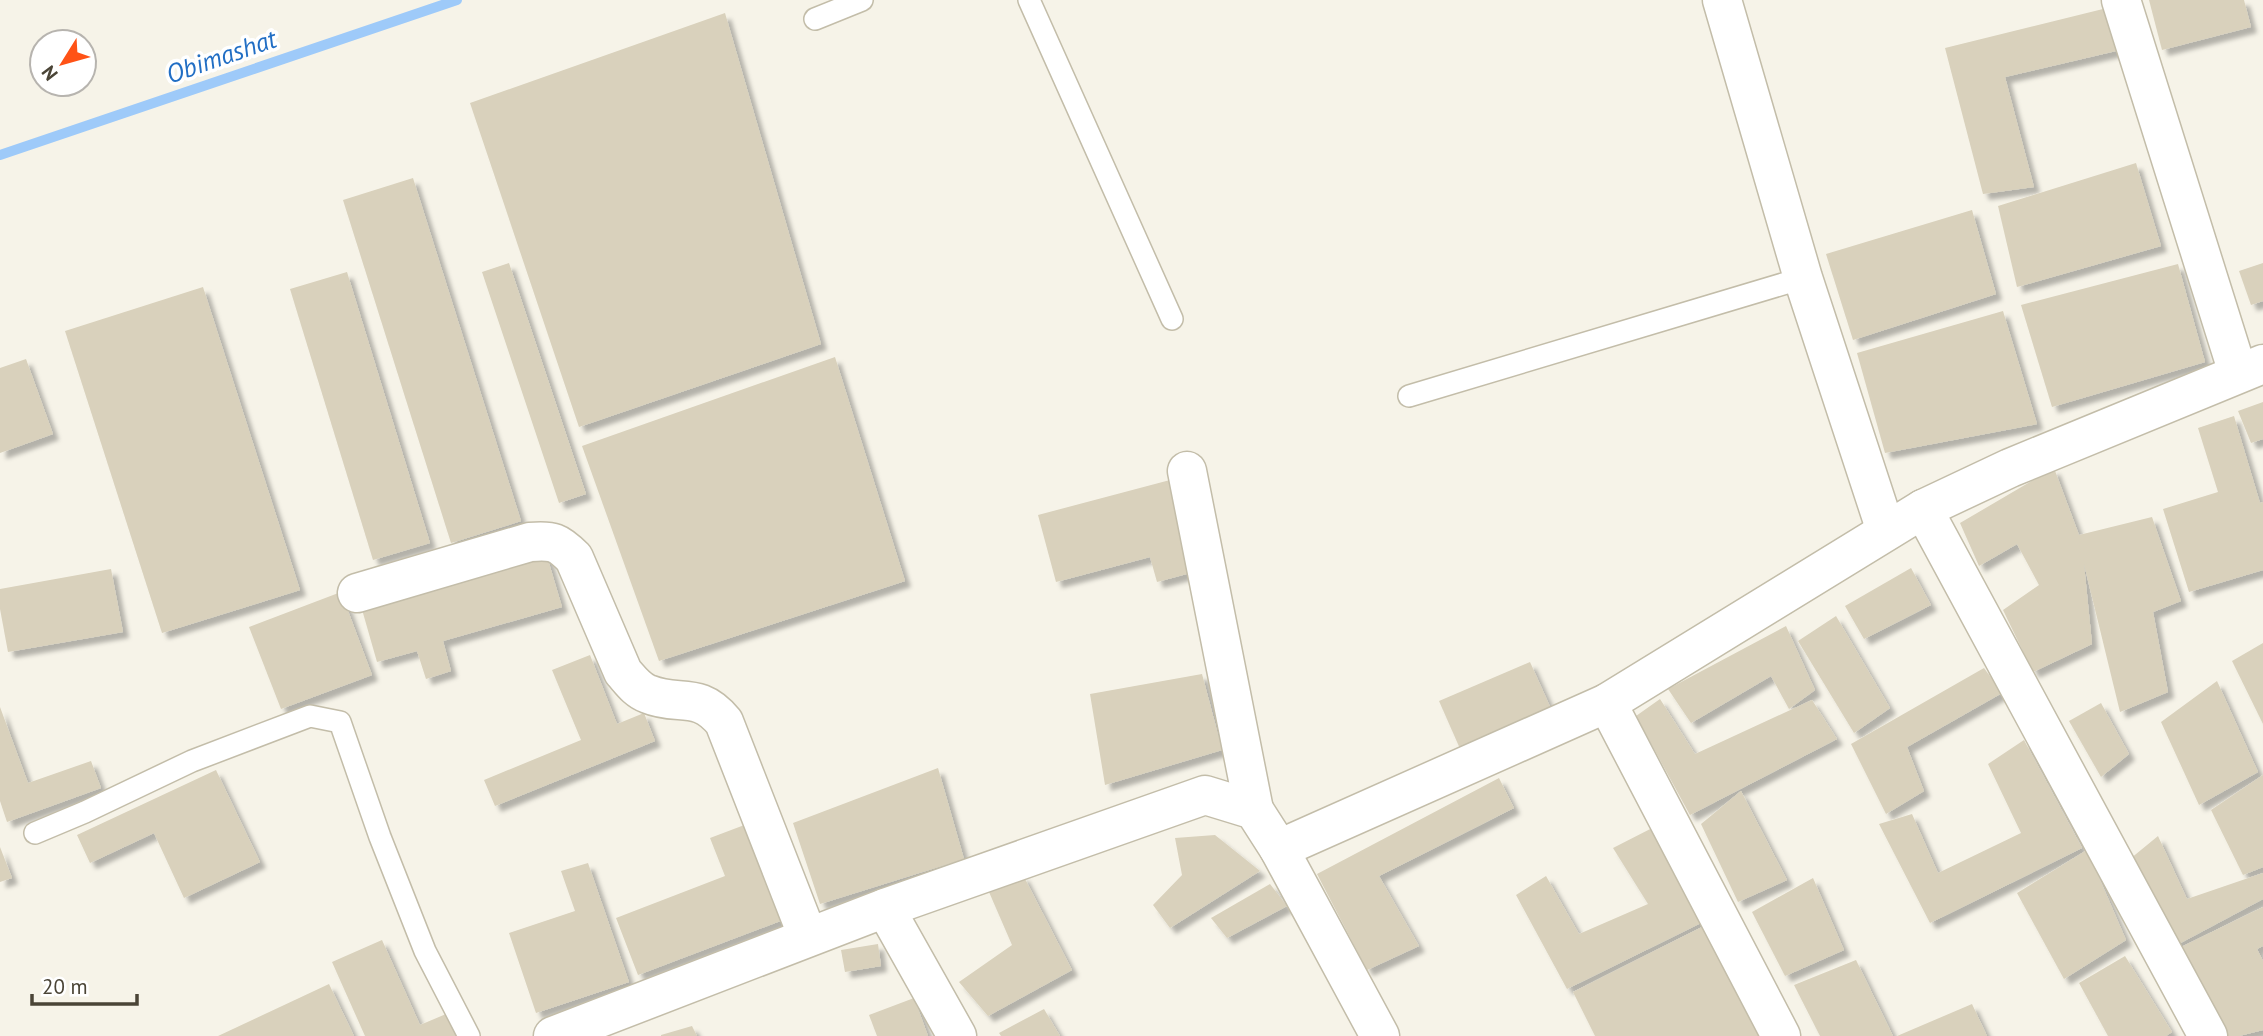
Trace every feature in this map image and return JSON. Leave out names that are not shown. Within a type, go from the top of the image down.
[{"type":"street","points":[[1722,0],[1803,278],[1886,531]]},
{"type":"street","points":[[1279,849],[1607,703],[1923,509],[2010,468],[2250,369],[2121,0]]},
{"type":"street","points":[[1188,471],[1254,810],[1279,849],[1380,1036]]},
{"type":"street","points":[[1923,509],[2208,1036]]},
{"type":"street","points":[[357,593],[530,542],[560,544],[574,558],[624,672],[636,687],[650,695],[699,702],[714,710],[724,722],[808,937]]},
{"type":"street","points":[[1607,703],[1781,1036]]},
{"type":"street","points":[[573,1033],[885,908],[1205,795],[1254,810]]},
{"type":"street","points":[[885,908],[957,1036]]},
{"type":"lane","points":[[815,19],[862,0]]},
{"type":"lane","points":[[1029,0],[1172,319]]},
{"type":"lane","points":[[1409,396],[1803,278]]},
{"type":"lane","points":[[35,833],[192,761],[310,716],[340,722],[380,837],[425,951],[469,1036]]},
{"type":"building","points":[[2149,0],[2244,0],[2251,27],[2162,50]]},
{"type":"building","points":[[2107,8],[2116,51],[2005,77],[2034,187],[1983,194],[1945,48]]},
{"type":"building","points":[[725,13],[821,344],[579,427],[470,103]]},
{"type":"building","points":[[2136,163],[2161,246],[2017,287],[1998,206]]},
{"type":"building","points":[[413,178],[521,521],[451,543],[343,200]]},
{"type":"building","points":[[1972,210],[1996,294],[1853,340],[1826,254]]},
{"type":"building","points":[[509,263],[586,494],[559,503],[482,272]]},
{"type":"building","points":[[2263,263],[2263,301],[2251,305],[2239,271]]},
{"type":"building","points":[[2178,264],[2205,362],[2052,407],[2021,305]]},
{"type":"building","points":[[347,272],[430,543],[373,560],[290,289]]},
{"type":"building","points":[[203,287],[300,590],[162,633],[65,331]]},
{"type":"building","points":[[2003,311],[2037,424],[1885,453],[1857,353]]},
{"type":"building","points":[[835,357],[905,581],[659,661],[582,446]]},
{"type":"building","points":[[26,359],[53,434],[0,453],[0,368]]},
{"type":"building","points":[[2263,402],[2263,439],[2251,443],[2238,411]]},
{"type":"building","points":[[2234,416],[2260,503],[2263,502],[2263,570],[2189,592],[2163,509],[2218,492],[2198,428]]},
{"type":"building","points":[[2054,468],[2079,535],[2152,517],[2181,601],[2153,612],[2168,692],[2120,712],[2084,564],[2092,644],[2033,672],[2003,610],[2039,585],[2017,544],[1979,566],[1960,523]]},
{"type":"building","points":[[1170,480],[1194,572],[1157,582],[1150,557],[1056,582],[1038,515]]},
{"type":"building","points":[[546,553],[562,607],[443,641],[451,671],[426,679],[417,651],[377,662],[361,606]]},
{"type":"building","points":[[1911,568],[1931,605],[1864,639],[1845,606]]},
{"type":"building","points":[[111,569],[123,632],[8,652],[0,609],[0,589]]},
{"type":"building","points":[[341,592],[372,675],[281,709],[249,627]]},
{"type":"building","points":[[1836,616],[1890,708],[1854,733],[1798,641]]},
{"type":"building","points":[[1786,626],[1815,690],[1789,709],[1771,676],[1691,723],[1668,689]]},
{"type":"building","points":[[2263,643],[2263,724],[2232,661]]},
{"type":"building","points":[[590,655],[617,724],[644,713],[655,741],[495,806],[484,780],[581,740],[552,670]]},
{"type":"building","points":[[1530,662],[1556,720],[1465,760],[1439,701]]},
{"type":"building","points":[[1984,668],[2002,693],[1907,747],[1924,791],[1886,814],[1851,744]]},
{"type":"building","points":[[1202,674],[1222,750],[1105,785],[1090,694]]},
{"type":"building","points":[[2217,681],[2258,772],[2199,805],[2161,722]]},
{"type":"building","points":[[1660,699],[1695,754],[1812,700],[1837,739],[1690,815],[1636,716]]},
{"type":"building","points":[[2101,703],[2129,754],[2101,777],[2069,721]]},
{"type":"building","points":[[0,707],[28,783],[91,761],[101,788],[7,822],[0,801]]},
{"type":"building","points":[[2024,740],[2082,848],[1930,923],[1879,824],[1912,814],[1938,873],[2021,833],[1988,764]]},
{"type":"building","points":[[938,768],[964,859],[820,904],[793,823]]},
{"type":"building","points":[[216,770],[260,862],[184,898],[154,833],[90,863],[77,835]]},
{"type":"building","points":[[2263,775],[2263,867],[2243,875],[2211,810]]},
{"type":"building","points":[[1499,778],[1514,808],[1379,876],[1419,946],[1367,970],[1317,874]]},
{"type":"building","points":[[1741,791],[1787,880],[1738,902],[1701,824]]},
{"type":"building","points":[[747,824],[783,920],[638,975],[616,918],[725,876],[710,838]]},
{"type":"building","points":[[1658,825],[1705,921],[1567,989],[1516,895],[1546,876],[1579,934],[1648,904],[1613,848]]},
{"type":"building","points":[[1215,835],[1260,871],[1170,928],[1153,905],[1182,875],[1175,838]]},
{"type":"building","points":[[2158,836],[2187,899],[2263,873],[2263,899],[2173,947],[2130,859]]},
{"type":"building","points":[[0,847],[12,878],[0,882]]},
{"type":"building","points":[[2087,850],[2126,940],[2064,979],[2017,893]]},
{"type":"building","points":[[588,863],[629,982],[536,1013],[509,933],[575,911],[561,871]]},
{"type":"building","points":[[1023,875],[1072,970],[988,1016],[959,982],[1012,945],[989,892]]},
{"type":"building","points":[[1813,878],[1844,950],[1785,976],[1752,912]]},
{"type":"building","points":[[1270,884],[1287,906],[1227,938],[1211,918]]},
{"type":"building","points":[[2263,907],[2263,946],[2257,949],[2263,961],[2263,1030],[2239,1036],[2223,1036],[2173,951]]},
{"type":"building","points":[[1704,926],[1761,1036],[1595,1036],[1573,992]]},
{"type":"building","points":[[382,940],[420,1025],[446,1014],[456,1036],[365,1036],[332,962]]},
{"type":"building","points":[[878,944],[881,966],[845,972],[841,950]]},
{"type":"building","points":[[2125,956],[2172,1032],[2166,1036],[2108,1036],[2079,983]]},
{"type":"building","points":[[1856,960],[1893,1036],[1820,1036],[1794,985]]},
{"type":"building","points":[[329,984],[354,1036],[218,1036]]},
{"type":"building","points":[[914,998],[928,1036],[877,1036],[869,1015]]},
{"type":"building","points":[[1972,1004],[1987,1036],[1897,1036]]},
{"type":"building","points":[[1044,1009],[1060,1036],[1001,1036],[999,1033]]},
{"type":"building","points":[[692,1026],[697,1036],[661,1036],[661,1035]]},
{"type":"waterway","name":"Obimashat","points":[[0,155],[457,0]]}]
